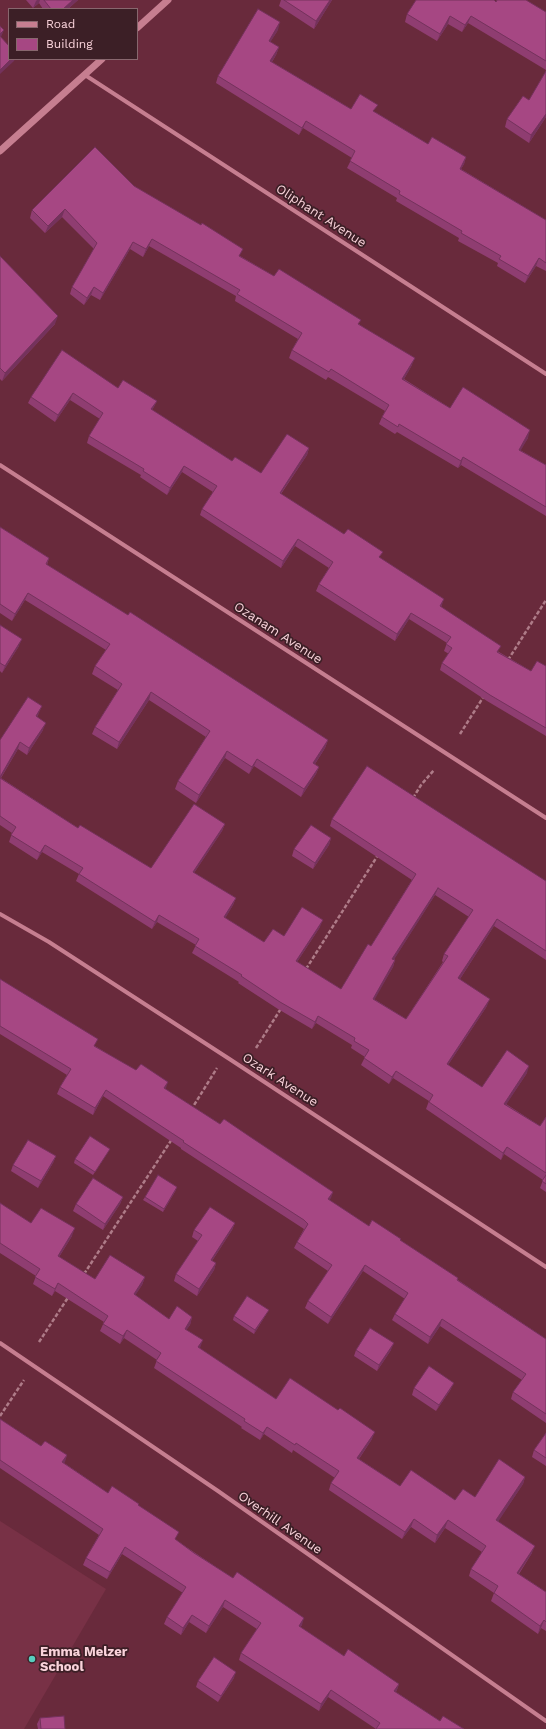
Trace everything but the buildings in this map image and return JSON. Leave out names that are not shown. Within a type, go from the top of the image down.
[{"type":"street","points":[[138,27],[168,0]]},
{"type":"street","points":[[0,151],[101,60]]},
{"type":"street","name":"Oliphant Avenue","points":[[85,75],[546,374]]},
{"type":"street","name":"Ozanam Avenue","points":[[0,465],[546,818]]},
{"type":"street","name":"Ozark Avenue","points":[[0,914],[49,942],[546,1267]]},
{"type":"street","name":"Overhill Avenue","points":[[0,1343],[218,1491],[546,1721]]},
{"type":"path","points":[[507,660],[546,600]]},
{"type":"path","points":[[460,734],[486,694]]},
{"type":"path","points":[[413,799],[434,770]]},
{"type":"path","points":[[303,974],[379,853]]},
{"type":"path","points":[[256,1048],[286,1001]]},
{"type":"path","points":[[190,1112],[218,1066]]},
{"type":"path","points":[[82,1276],[172,1138]]},
{"type":"path","points":[[39,1342],[73,1290]]},
{"type":"path","points":[[0,1416],[24,1380]]},
{"type":"shaded area","name":"Emma Melzer School","points":[[0,1521],[106,1589],[24,1729],[0,1729]]},
{"type":"place","name":"Emma Melzer School","points":[[32,1659]]}]
